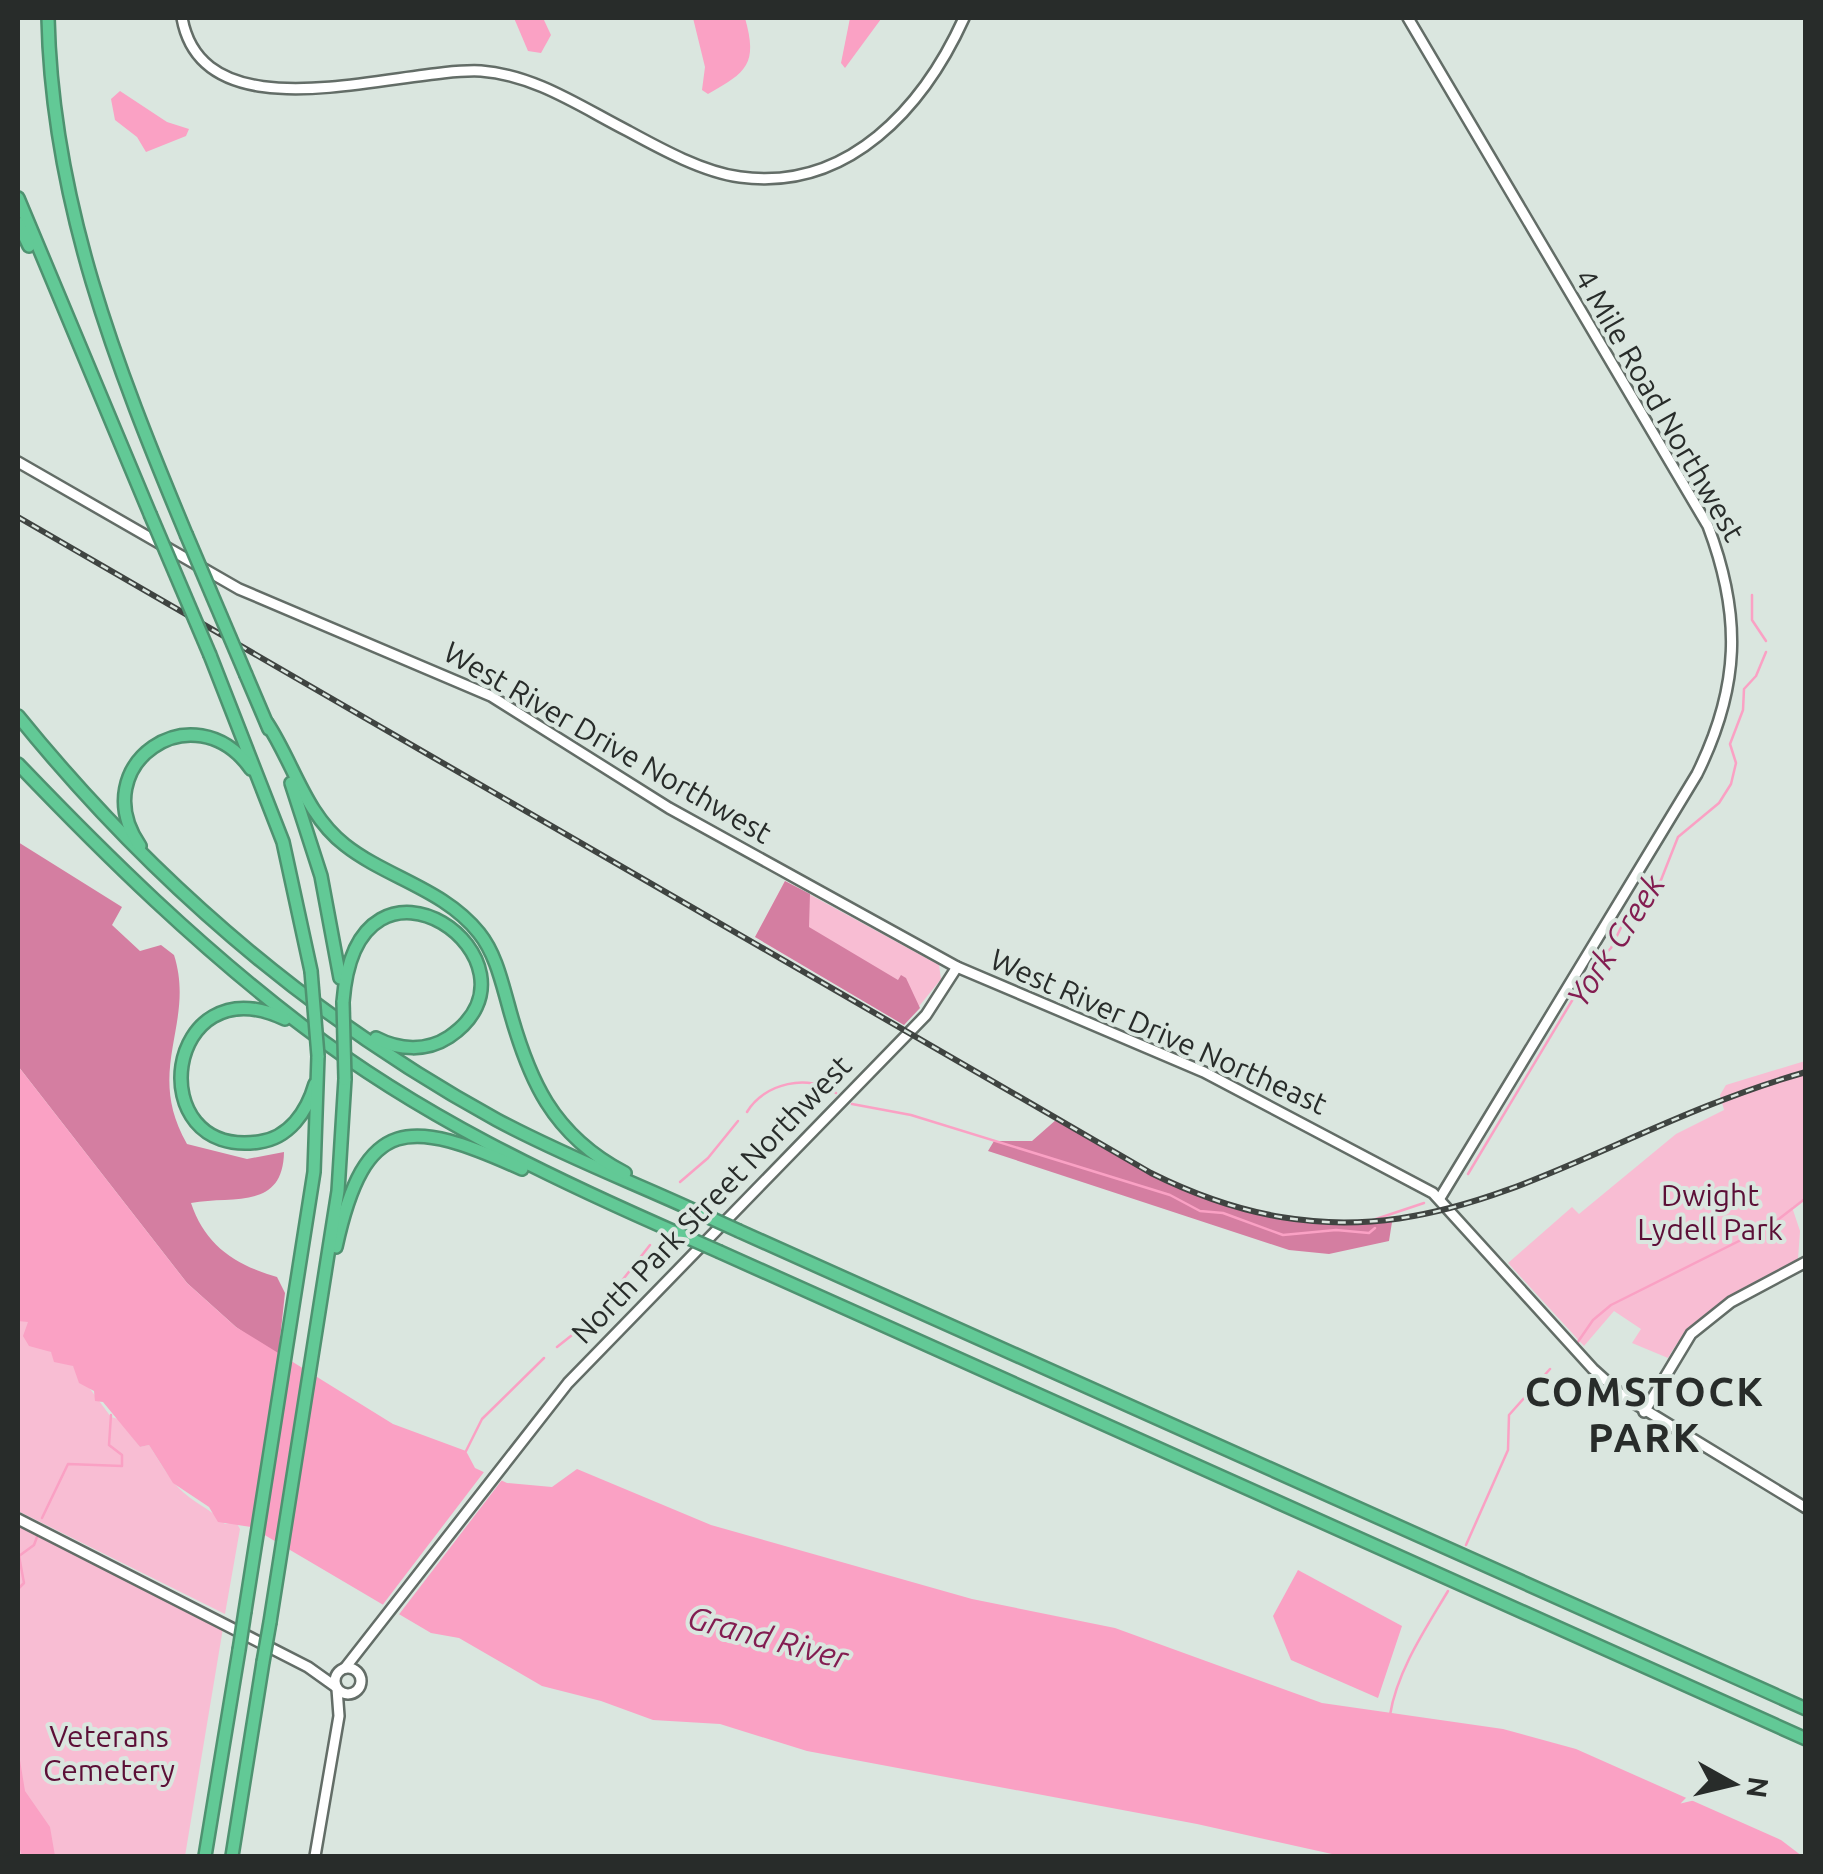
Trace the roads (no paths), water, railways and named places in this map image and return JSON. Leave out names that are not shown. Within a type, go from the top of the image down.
[{"type":"highway","points":[[48,18],[56,127],[78,243],[118,370],[267,723],[317,862],[343,1002]]},
{"type":"highway","points":[[18,198],[268,799],[298,901],[311,971],[318,1061],[314,1172],[205,1856]]},
{"type":"highway","points":[[18,223],[69,322]]},
{"type":"highway","points":[[18,716],[153,866],[324,1011],[497,1120],[1806,1709]]},
{"type":"highway","points":[[267,723],[305,798],[332,833],[361,855],[453,908],[481,935],[499,973],[526,1068],[548,1111],[565,1131],[597,1158],[701,1214]]},
{"type":"highway","points":[[153,866],[131,830],[124,807],[130,774],[154,744],[182,734],[226,744],[240,754],[268,799]]},
{"type":"highway","points":[[18,764],[165,912],[306,1029],[432,1112],[587,1193]]},
{"type":"highway","points":[[232,1856],[342,1152],[345,1079],[343,1002],[346,966],[353,948],[384,919],[414,914],[437,918],[460,933],[476,960],[478,990],[470,1014],[453,1034],[431,1046],[392,1045],[324,1011]]},
{"type":"highway","points":[[306,1029],[274,1014],[239,1008],[205,1022],[186,1046],[180,1064],[185,1104],[195,1121],[212,1135],[234,1143],[268,1140],[290,1128],[306,1106],[318,1061]]},
{"type":"highway","points":[[319,1309],[351,1186],[366,1162],[392,1143],[414,1136],[446,1138],[587,1193],[1806,1739]]},
{"type":"main road","points":[[182,18],[194,48],[210,67],[256,88],[477,71],[523,78],[700,166],[740,177],[790,178],[834,164],[899,119],[944,62],[964,18]]},
{"type":"main road","name":"4 Mile Road Northwest","points":[[1408,18],[1708,526],[1729,590],[1733,646],[1720,720],[1697,774],[1440,1198]]},
{"type":"main road","name":"West River Drive Northwest","points":[[18,462],[239,588],[491,696],[668,808],[956,966]]},
{"type":"main road","name":"West River Drive Northeast","points":[[956,966],[1204,1072],[1440,1198],[1574,1348],[1644,1412],[1806,1508]]},
{"type":"main road","name":"North Park Street Northwest","points":[[343,1669],[365,1646],[568,1383],[926,1014],[956,966]]},
{"type":"main road","points":[[1644,1412],[1691,1334],[1731,1302],[1806,1262]]},
{"type":"main road","points":[[18,1518],[308,1667],[351,1695]]},
{"type":"main road","points":[[339,1716],[359,1688],[365,1646]]},
{"type":"main road","points":[[308,1667],[343,1669],[360,1675]]},
{"type":"main road","points":[[314,1856],[339,1716],[336,1688],[343,1669]]},
{"type":"water","points":[[514,18],[543,18],[551,35],[541,53],[528,51]]},
{"type":"water","points":[[693,18],[745,18],[749,34],[746,65],[708,94],[702,90],[705,67]]},
{"type":"water","points":[[850,18],[881,19],[845,68],[841,63]]},
{"type":"water","points":[[120,91],[167,122],[189,129],[186,136],[146,152],[137,137],[115,120],[111,99]]},
{"type":"water","name":"Grand River","points":[[18,1066],[187,1283],[236,1327],[393,1424],[466,1451],[475,1468],[507,1483],[552,1487],[577,1469],[711,1525],[972,1599],[1115,1628],[1322,1703],[1503,1729],[1576,1749],[1781,1840],[1802,1856],[1341,1856],[1197,1824],[807,1751],[720,1724],[653,1720],[542,1686],[459,1638],[431,1633],[251,1527],[218,1522],[209,1507],[173,1483],[149,1445],[140,1447],[103,1402],[95,1401],[94,1391],[79,1383],[73,1366],[54,1362],[51,1352],[29,1346],[23,1336],[28,1322],[18,1321]]},
{"type":"water","points":[[1298,1570],[1402,1626],[1378,1698],[1291,1660],[1273,1616]]},
{"type":"water","points":[[18,1748],[25,1791],[50,1827],[55,1856],[22,1856],[18,1843]]},
{"type":"waterway","name":"York Creek","points":[[1752,595],[1752,620],[1766,641]]},
{"type":"waterway","name":"York Creek","points":[[1468,1174],[1591,969],[1611,948],[1633,903],[1649,896],[1661,880],[1678,837],[1719,803],[1731,784],[1736,763],[1730,744],[1743,710],[1744,689],[1756,676],[1766,652]]},
{"type":"waterway","name":"York Creek","points":[[747,1112],[764,1094],[788,1084],[813,1083],[836,1093]]},
{"type":"waterway","name":"York Creek","points":[[852,1104],[911,1115],[1170,1195],[1200,1211],[1223,1213],[1283,1235],[1336,1230],[1369,1233],[1375,1228]]},
{"type":"waterway","name":"York Creek","points":[[680,1182],[708,1158],[738,1121]]},
{"type":"waterway","points":[[1575,1346],[1593,1320],[1611,1305],[1771,1225],[1806,1198]]},
{"type":"waterway","name":"York Creek","points":[[1376,1219],[1424,1203]]},
{"type":"waterway","name":"York Creek","points":[[557,1347],[591,1320],[650,1245]]},
{"type":"waterway","name":"York Creek","points":[[466,1451],[482,1419],[544,1358]]},
{"type":"waterway","points":[[1466,1545],[1508,1450],[1509,1415],[1550,1369]]},
{"type":"waterway","points":[[42,1518],[68,1464],[122,1466],[122,1455],[109,1445],[111,1415]]},
{"type":"waterway","points":[[18,1589],[24,1583],[19,1556],[34,1545],[37,1537]]},
{"type":"waterway","points":[[1390,1715],[1406,1666],[1448,1591]]},
{"type":"railway","points":[[18,517],[1151,1173],[1245,1209],[1330,1222],[1409,1217],[1486,1198],[1719,1102],[1806,1072]]},
{"type":"district","name":"COMSTOCK PARK","points":[[1645,1414]]},
{"type":"park label","name":"Dwight Lydell Park","points":[[1710,1212]]},
{"type":"park label","name":"Veterans Cemetery","points":[[109,1753]]}]
